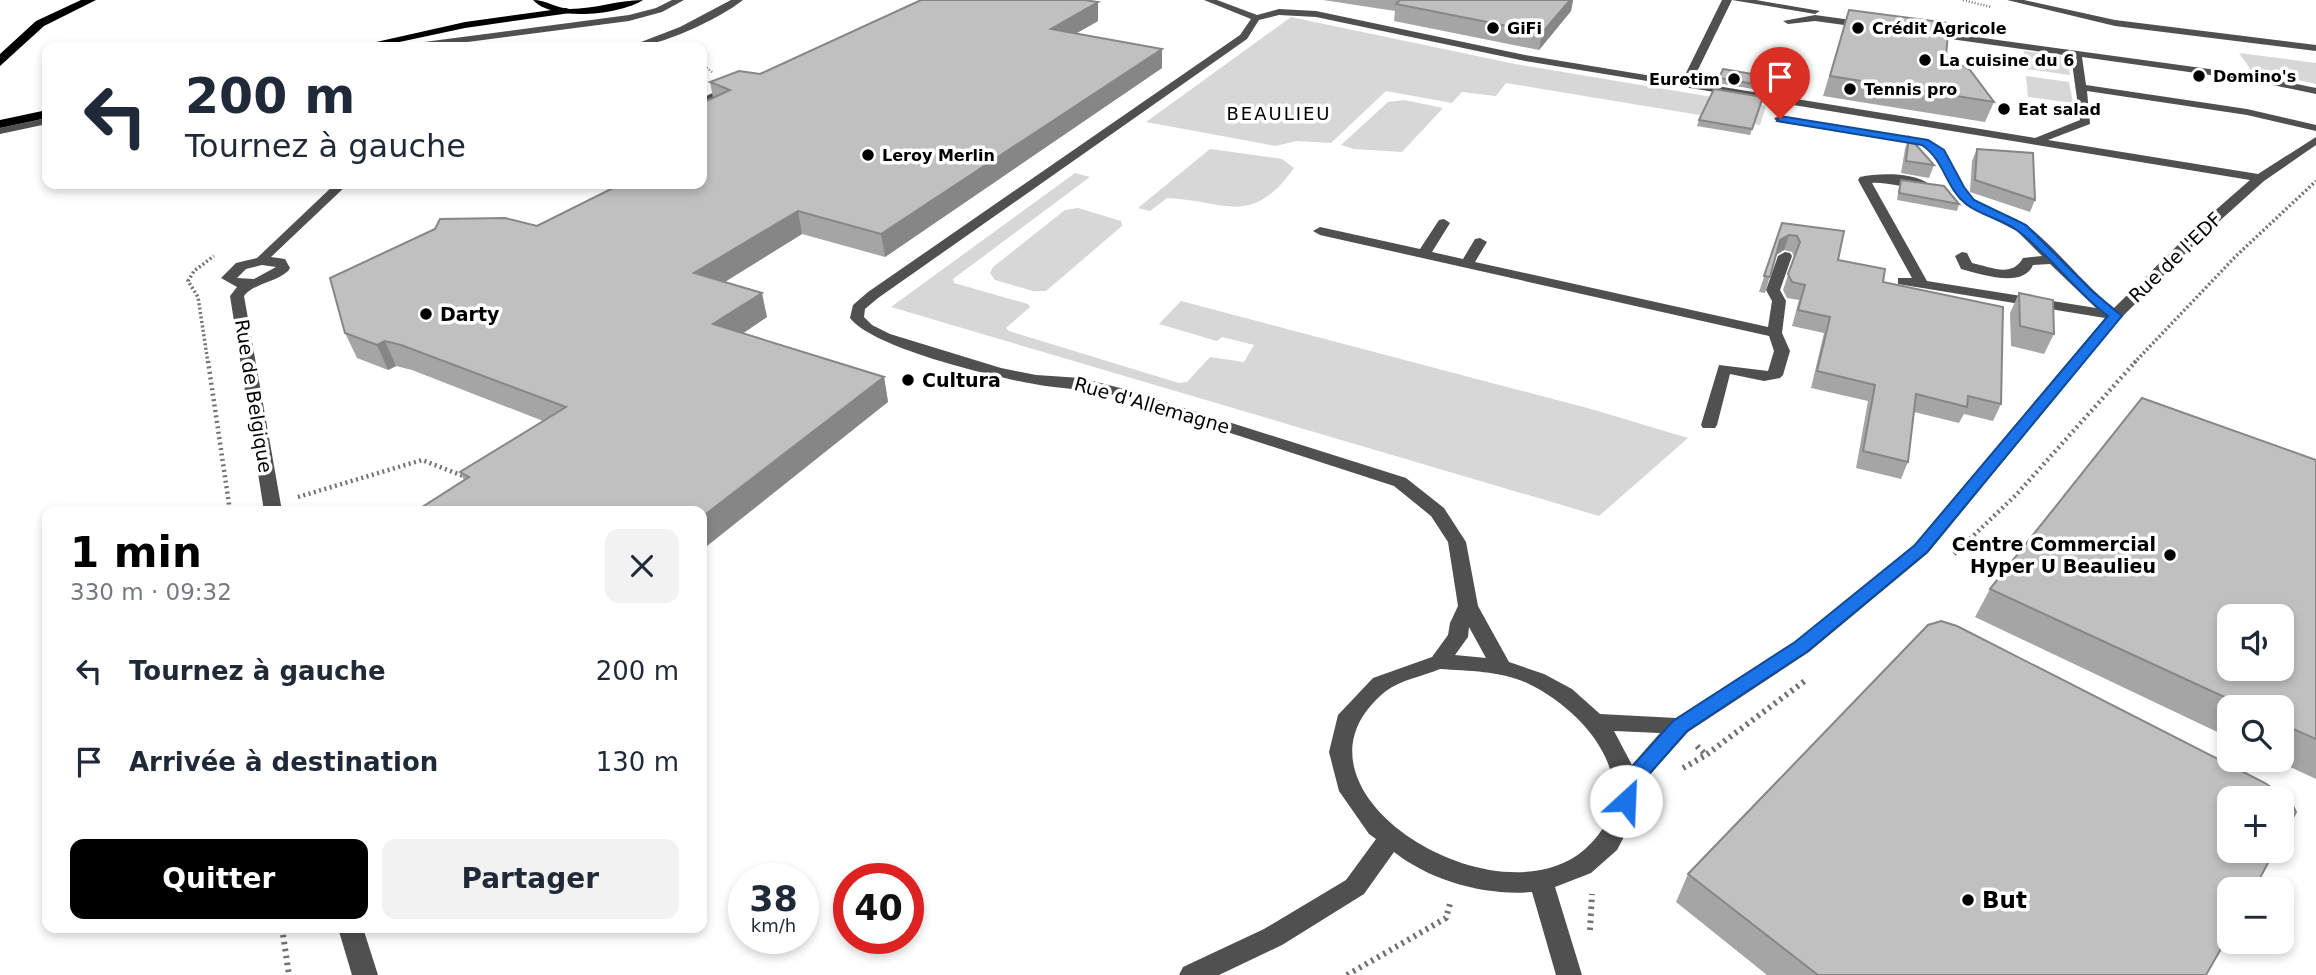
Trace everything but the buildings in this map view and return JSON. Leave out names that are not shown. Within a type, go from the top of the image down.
[{"type":"highway","points":[[0,62],[18,38],[32,27],[91,0]]},
{"type":"highway","points":[[466,25],[532,0]]},
{"type":"highway","points":[[384,42],[466,25],[566,11]]},
{"type":"highway","points":[[0,124],[42,115]]},
{"type":"main road","points":[[538,0],[549,8],[566,11],[600,9],[638,0]]},
{"type":"street","points":[[447,42],[629,18],[659,10],[679,0]]},
{"type":"street","points":[[647,42],[683,29],[738,0]]},
{"type":"street","points":[[1209,0],[1256,18],[1279,12],[1316,14],[1525,58],[2260,178]]},
{"type":"street","points":[[1686,84],[1727,0]]},
{"type":"street","points":[[1736,0],[1882,24],[1815,18],[1788,21]]},
{"type":"street","points":[[2012,0],[2115,23],[2316,48]]},
{"type":"street","name":"Rue d'Allemagne","points":[[1256,18],[1244,37],[873,295],[858,308],[857,318],[866,328],[885,337],[998,372],[1036,380],[1081,383],[1118,392],[1400,482],[1438,512],[1457,542],[1465,574],[1468,606],[1501,667]]},
{"type":"street","points":[[2239,71],[1914,28],[2253,78],[2316,91]]},
{"type":"street","points":[[2030,142],[2055,136],[2086,122],[2076,54]]},
{"type":"street","points":[[707,100],[741,85]]},
{"type":"street","points":[[2081,87],[2247,112],[2316,128]]},
{"type":"street","points":[[2173,101],[2178,107],[2174,112],[2181,117]]},
{"type":"street","points":[[1780,119],[1925,142],[1940,152],[1946,187]]},
{"type":"street","points":[[0,131],[42,122]]},
{"type":"street","name":"Rue de l'EDF","points":[[1627,785],[1680,726],[1802,647],[1921,548],[2115,316],[2200,230],[2260,178],[2316,140]]},
{"type":"street","points":[[1923,284],[1864,180],[1884,178],[1946,187],[2022,228],[2069,276],[2115,316]]},
{"type":"street","points":[[262,261],[267,253],[337,189]]},
{"type":"street","points":[[1423,254],[1444,223]]},
{"type":"street","points":[[1320,231],[1775,333]]},
{"type":"street","points":[[1467,264],[1480,242]]},
{"type":"street","points":[[1709,425],[1724,368],[1763,376],[1775,375],[1782,351],[1775,333],[1779,301],[1773,290],[1785,256]]},
{"type":"street","points":[[1962,256],[1966,266],[2014,275],[2025,269],[2028,261],[2053,260]]},
{"type":"street","points":[[262,261],[280,262],[283,268],[269,278],[247,283],[230,281],[229,274],[240,266],[262,261]]},
{"type":"street","points":[[1903,281],[2115,316]]},
{"type":"street","name":"Rue de Belgique","points":[[247,283],[237,296],[272,506]]},
{"type":"street","points":[[1439,662],[1458,637],[1460,623],[1468,606]]},
{"type":"street","points":[[1439,662],[1501,667],[1547,685],[1569,698],[1597,722],[1618,752],[1627,785],[1624,817],[1608,846],[1580,868],[1542,881],[1500,883],[1457,875],[1420,861],[1389,840],[1363,813],[1346,783],[1340,753],[1344,726],[1357,702],[1379,682],[1406,669],[1439,662]]},
{"type":"street","points":[[1597,722],[1680,726]]},
{"type":"street","points":[[1192,975],[1273,937],[1355,887],[1389,840]]},
{"type":"street","points":[[1542,881],[1569,975]]},
{"type":"street","points":[[352,933],[365,975]]},
{"type":"path","points":[[278,506],[422,460],[479,482]]},
{"type":"path","points":[[1347,975],[1446,918],[1457,875]]},
{"type":"path","points":[[283,933],[289,975]]},
{"type":"shaded area","points":[[1291,17],[1515,64],[1766,106],[1760,125],[1506,83],[1496,96],[1462,92],[1452,103],[1386,91],[1331,143],[1296,141],[1276,146],[1146,122]]},
{"type":"shaded area","points":[[2024,51],[2066,56],[2070,75],[2026,69]]},
{"type":"shaded area","points":[[2239,53],[2316,63],[2316,84],[2251,70]]},
{"type":"shaded area","points":[[2026,76],[2069,82],[2073,103],[2028,97]]},
{"type":"shaded area","points":[[1404,100],[1443,108],[1402,152],[1354,149],[1341,145],[1388,102]]},
{"type":"shaded area","points":[[1210,149],[1282,159],[1294,168],[1279,187],[1251,205],[1222,206],[1167,198],[1150,211],[1138,208]]},
{"type":"shaded area","points":[[1075,173],[1090,177],[953,279],[954,283],[1028,304],[1030,307],[1006,328],[1009,331],[1179,383],[1187,382],[1210,357],[1244,362],[1254,345],[1222,337],[1217,341],[1159,324],[1181,301],[1591,409],[1688,438],[1599,516],[891,307]]},
{"type":"shaded area","points":[[1078,208],[1121,221],[1122,226],[1046,291],[1033,291],[995,280],[990,273],[993,267],[1065,210]]},
{"type":"place","name":"GiFi","points":[[1493,28]]},
{"type":"place","name":"Crédit Agricole","points":[[1858,28]]},
{"type":"place","name":"La cuisine du 6","points":[[1925,60]]},
{"type":"place","name":"Domino's","points":[[2199,76]]},
{"type":"place","name":"Eurotim","points":[[1734,79]]},
{"type":"place","name":"Tennis pro","points":[[1850,89]]},
{"type":"place","name":"Eat salad","points":[[2004,109]]},
{"type":"place","name":"Leroy Merlin","points":[[868,155]]},
{"type":"place","name":"Darty","points":[[426,314]]},
{"type":"place","name":"Cultura","points":[[908,380]]},
{"type":"place","name":"Centre Commercial Hyper U Beaulieu","points":[[2170,555]]},
{"type":"place","name":"But","points":[[1968,900]]},
{"type":"district","name":"BEAULIEU","points":[[1279,113]]},
{"type":"route","points":[[1626,801],[1627,785],[1680,726],[1802,647],[1921,548],[2115,316],[2088,295],[2022,228],[1970,202],[1959,189],[1940,152],[1925,142],[1780,119]]}]
